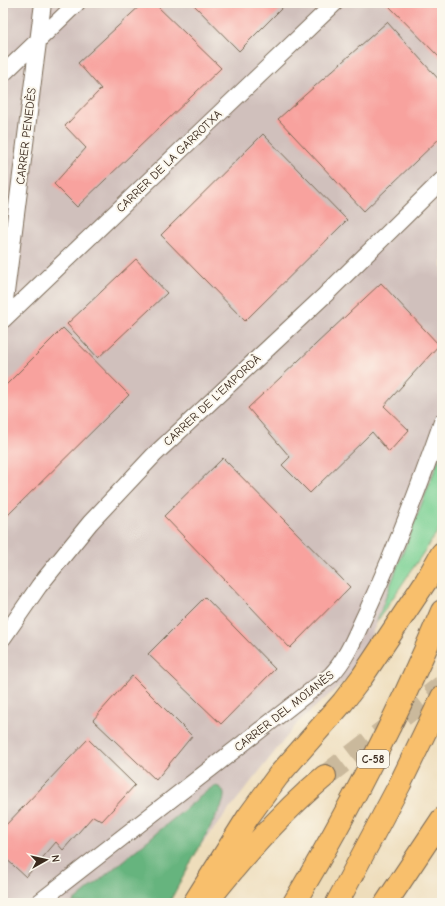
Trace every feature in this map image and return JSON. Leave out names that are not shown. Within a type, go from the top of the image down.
[{"type":"highway","points":[[194,903],[248,817],[269,787],[308,740],[344,702],[362,677],[442,553]]},
{"type":"highway","name":"C-58","points":[[294,903],[369,768],[428,645],[442,611]]},
{"type":"highway","name":"C-58","points":[[337,903],[400,784],[442,697]]},
{"type":"highway","points":[[206,903],[265,832],[285,811],[325,776]]},
{"type":"highway","points":[[386,903],[442,819]]},
{"type":"street","name":"CARRER PENEDÈS","points":[[3,316],[43,3]]},
{"type":"street","points":[[3,74],[77,3]]},
{"type":"street","name":"CARRER DE LA GARROTXA","points":[[3,320],[335,3]]},
{"type":"street","name":"CARRER DE L'EMPORDÀ","points":[[3,638],[39,586],[85,529],[154,455],[325,295],[442,180]]},
{"type":"street","name":"CARRER DEL MOIANÈS","points":[[38,903],[331,674],[340,665],[348,653],[383,576],[420,486],[442,422]]},
{"type":"shaded area","points":[[3,3],[442,3],[442,475],[400,575],[352,675],[299,721],[176,877],[130,903],[3,903]]},
{"type":"green space","points":[[442,451],[442,525],[376,623]]},
{"type":"green space","points":[[214,786],[221,788],[224,794],[221,807],[169,903],[72,903],[207,791]]},
{"type":"building","points":[[143,3],[154,3],[221,68],[77,207],[54,184],[86,148],[65,126],[101,89],[78,63]]},
{"type":"building","points":[[192,3],[287,3],[239,51]]},
{"type":"building","points":[[386,3],[442,3],[442,60]]},
{"type":"building","points":[[387,22],[442,83],[442,136],[364,211],[278,119]]},
{"type":"building","points":[[263,134],[347,220],[245,321],[161,235]]},
{"type":"building","points":[[136,259],[167,293],[98,358],[67,324]]},
{"type":"building","points":[[381,283],[439,345],[384,406],[409,430],[389,452],[372,432],[310,493],[282,465],[290,457],[248,408]]},
{"type":"building","points":[[63,328],[129,395],[3,520],[3,388]]},
{"type":"building","points":[[223,458],[350,587],[290,648],[164,516]]},
{"type":"building","points":[[205,597],[275,669],[221,724],[148,654]]},
{"type":"building","points":[[132,676],[192,736],[156,780],[93,720]]},
{"type":"building","points":[[88,739],[135,785],[102,821],[93,816],[63,850],[56,842],[26,877],[3,856],[3,828]]},
{"type":"tunnel","points":[[325,776],[442,686]]}]
